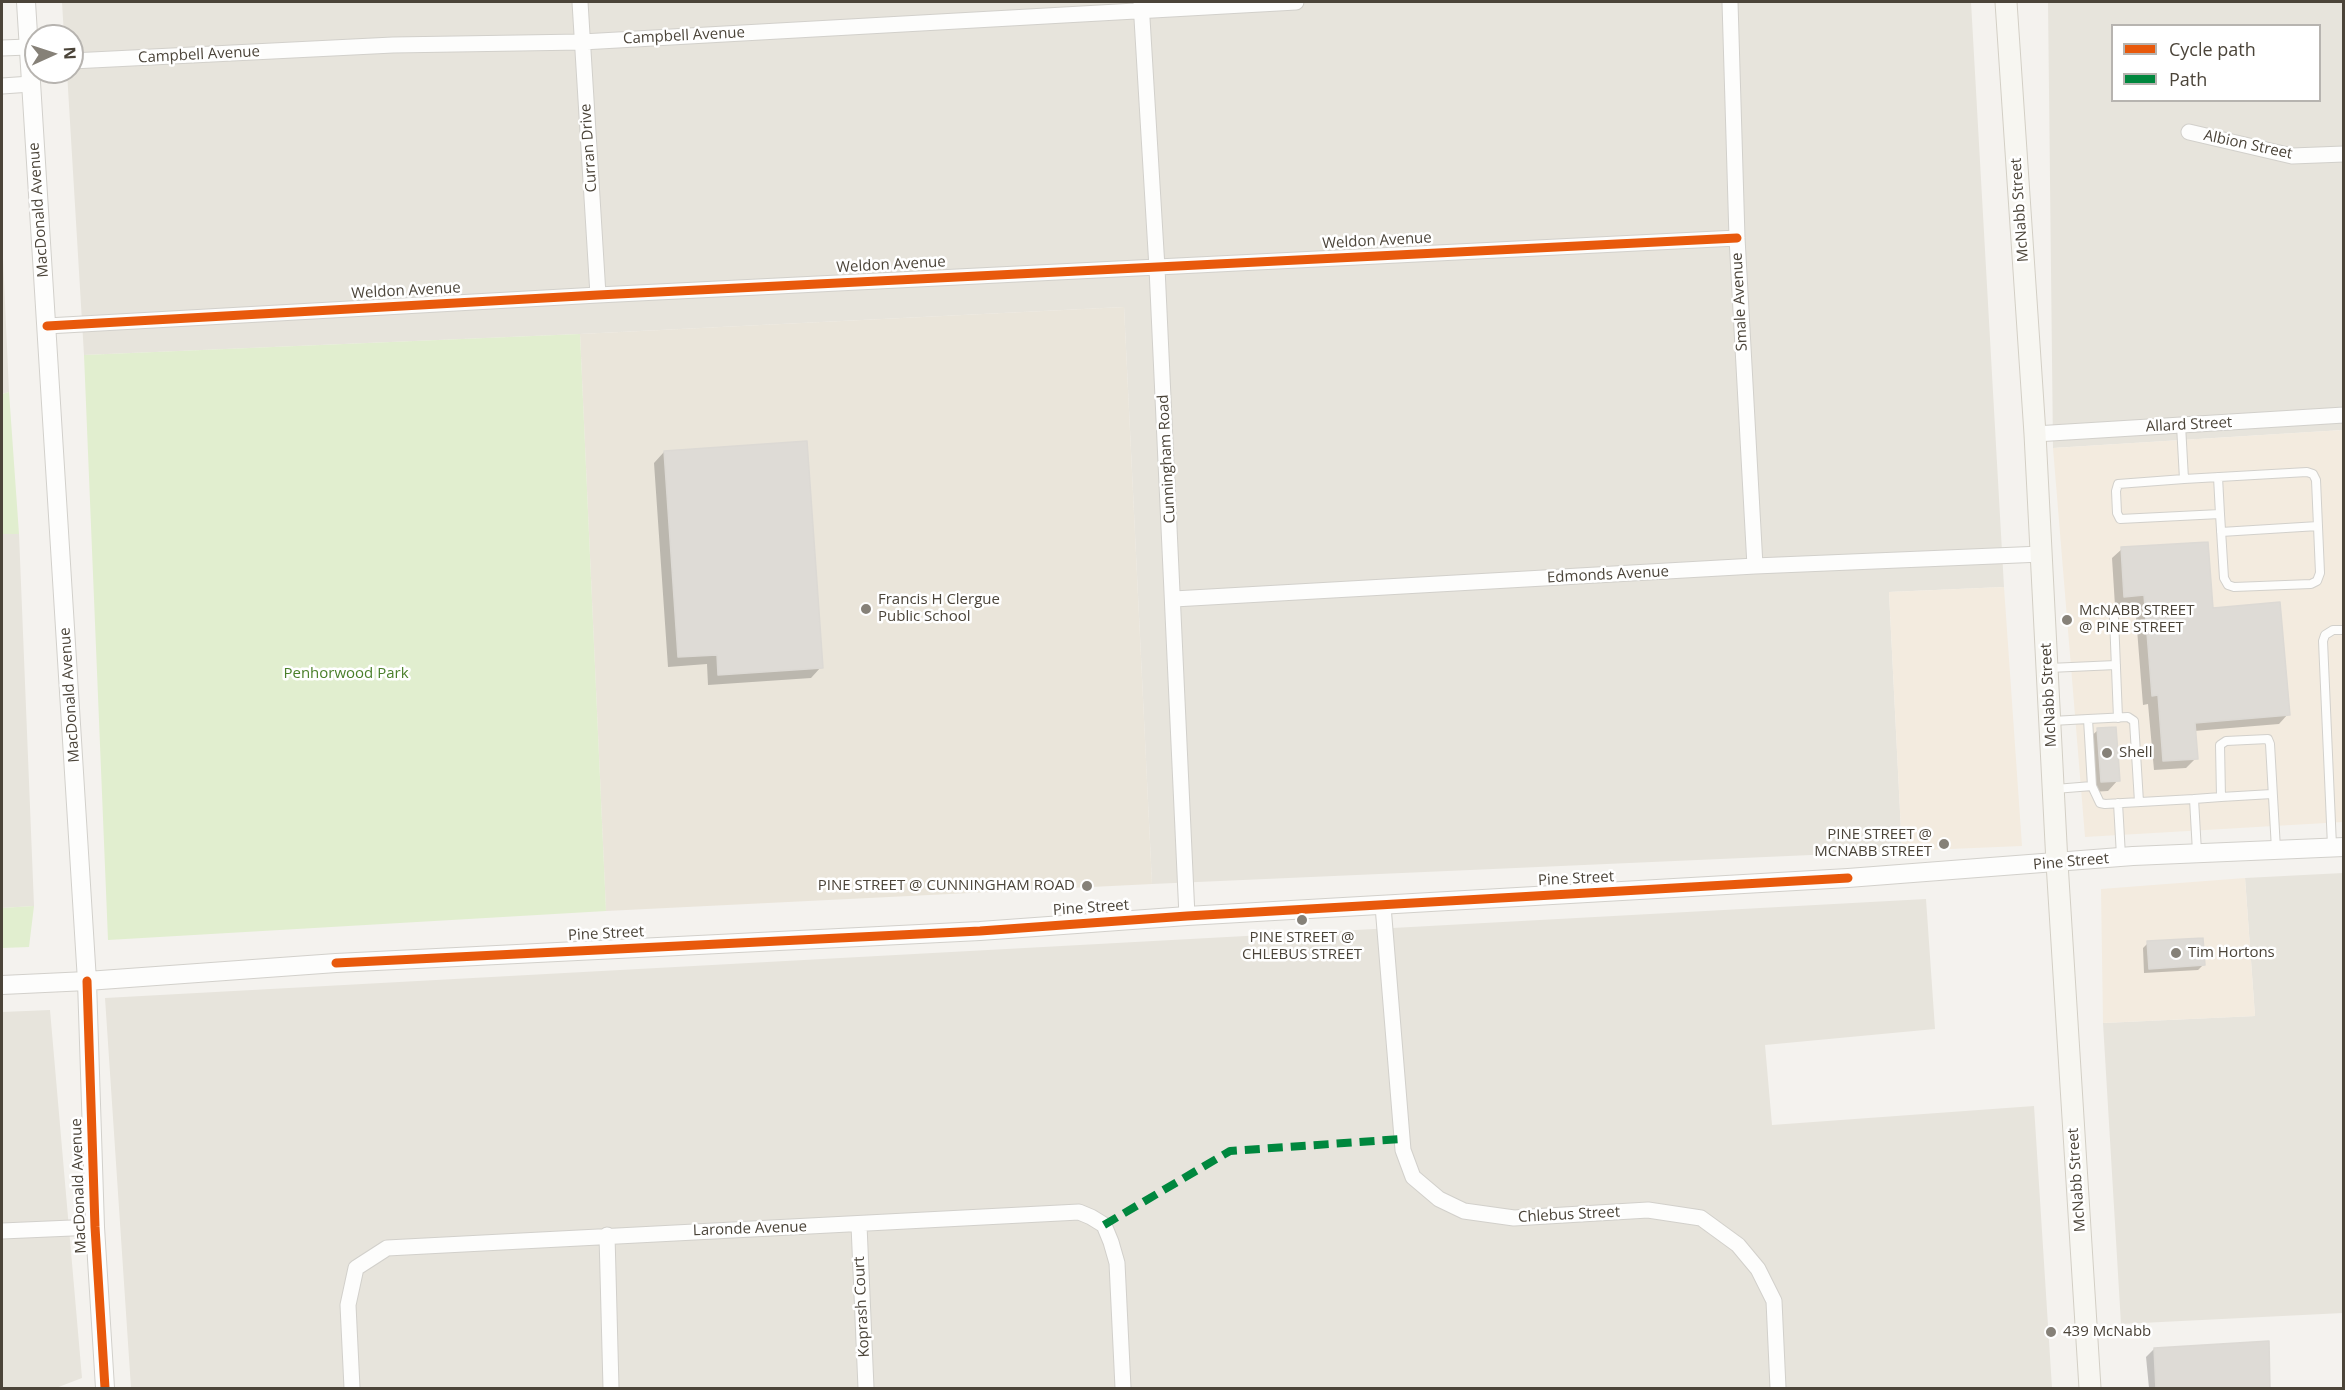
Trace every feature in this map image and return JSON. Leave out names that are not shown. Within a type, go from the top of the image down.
[{"type":"main road","name":"McNabb Street","points":[[2006,2],[2035,434],[2057,863],[2090,1389]]},
{"type":"street","name":"MacDonald Avenue","points":[[26,2],[28,24]]},
{"type":"street","name":"Curran Drive","points":[[580,2],[598,295]]},
{"type":"street","name":"Campbell Avenue","points":[[84,60],[393,45],[582,42],[1142,5],[1296,2]]},
{"type":"street","name":"Smale Avenue","points":[[1730,2],[1737,238],[1755,566]]},
{"type":"street","name":"Cunningham Road","points":[[1142,5],[1174,599],[1187,916]]},
{"type":"street","points":[[2,48],[24,56]]},
{"type":"street","name":"MacDonald Avenue","points":[[30,84],[87,981],[95,1227],[105,1389]]},
{"type":"street","points":[[2,86],[30,84]]},
{"type":"street","name":"Albion Street","points":[[2189,132],[2292,156],[2343,154]]},
{"type":"street","name":"Weldon Avenue","points":[[47,326],[598,295],[1737,238]]},
{"type":"street","name":"Allard Street","points":[[2035,434],[2343,416]]},
{"type":"street","name":"Edmonds Avenue","points":[[1174,599],[1755,566],[2042,554]]},
{"type":"street","name":"Pine Street","points":[[2,985],[336,963],[981,931],[1187,916],[1383,906],[2121,858],[2338,847]]},
{"type":"street","name":"Chlebus Street","points":[[1383,906],[1403,1150],[1413,1177],[1439,1199],[1464,1211],[1514,1218],[1648,1210],[1701,1218],[1738,1245],[1758,1269],[1774,1301],[1778,1389]]},
{"type":"street","name":"Laronde Avenue","points":[[352,1389],[348,1305],[356,1268],[387,1248],[1079,1212],[1104,1225],[1117,1263],[1123,1389]]},
{"type":"street","name":"Koprash Court","points":[[859,1225],[866,1389]]},
{"type":"street","points":[[2,1231],[95,1227]]},
{"type":"street","points":[[607,1235],[611,1389]]},
{"type":"lane","points":[[2181,425],[2184,479]]},
{"type":"lane","points":[[2218,477],[2224,578],[2228,585],[2234,587],[2311,584],[2317,581],[2320,573],[2316,480],[2313,474],[2307,472],[2218,477],[2184,479],[2118,484],[2115,491],[2117,513],[2120,519],[2220,514]]},
{"type":"lane","points":[[2221,532],[2318,526]]},
{"type":"lane","points":[[2114,618],[2118,717]]},
{"type":"lane","points":[[2338,847],[2323,641],[2325,635],[2333,630],[2343,630]]},
{"type":"lane","points":[[2048,668],[2116,665]]},
{"type":"lane","points":[[2050,722],[2118,717],[2128,717],[2134,721],[2139,802]]},
{"type":"lane","points":[[2088,719],[2092,786],[2100,803],[2272,794]]},
{"type":"lane","points":[[2221,797],[2220,745],[2226,741],[2263,738],[2268,740],[2276,850]]},
{"type":"lane","points":[[2053,789],[2092,786]]},
{"type":"lane","points":[[2194,799],[2197,854]]},
{"type":"lane","points":[[2118,803],[2121,858]]},
{"type":"shaded area","points":[[62,2],[1971,2],[2004,587],[1889,592],[1902,851],[1152,884],[1124,307],[580,334],[84,355],[68,84],[84,84],[84,24],[63,24]]},
{"type":"shaded area","points":[[2048,2],[2343,2],[2343,430],[2053,448]]},
{"type":"shaded area","points":[[2,236],[9,392],[2,394]]},
{"type":"shaded area","name":"Francis H Clergue Public School","points":[[1124,307],[1152,884],[606,911],[580,334]]},
{"type":"shaded area","points":[[2343,430],[2343,822],[2085,837],[2053,448]]},
{"type":"shaded area","points":[[2,534],[19,534],[34,906],[2,908]]},
{"type":"shaded area","points":[[2004,587],[2022,846],[1902,851],[1889,592]]},
{"type":"shaded area","points":[[2343,873],[2343,1313],[2121,1324],[2103,1023],[2255,1016],[2245,878]]},
{"type":"shaded area","points":[[2245,878],[2255,1016],[2103,1023],[2101,889]]},
{"type":"shaded area","points":[[1926,899],[1935,1029],[1765,1045],[1772,1125],[2034,1106],[2052,1388],[131,1388],[105,998]]},
{"type":"shaded area","points":[[50,1010],[82,1378],[56,1388],[2,1388],[2,1012]]},
{"type":"green space","name":"Penhorwood Park","points":[[580,334],[606,911],[108,940],[84,355]]},
{"type":"green space","points":[[9,392],[19,534],[2,534],[2,394]]},
{"type":"green space","points":[[34,906],[29,947],[2,948],[2,908]]},
{"type":"building","points":[[807,441],[823,668],[718,675],[717,655],[678,657],[664,451]]},
{"type":"building","points":[[2208,542],[2213,608],[2280,602],[2290,715],[2195,723],[2198,759],[2163,761],[2158,695],[2152,696],[2144,595],[2124,597],[2121,547]]},
{"type":"building","points":[[2116,727],[2120,781],[2101,782],[2097,728]]},
{"type":"building","name":"Tim Hortons","points":[[2203,938],[2205,965],[2149,969],[2147,941]]},
{"type":"building","points":[[2269,1341],[2270,1389],[2156,1389],[2154,1348]]},
{"type":"marked path","points":[[1104,1225],[1230,1151],[1402,1139]]},
{"type":"cycle path","points":[[47,326],[598,295],[1737,238]]},
{"type":"cycle path","points":[[336,963],[980,931],[1187,916],[1848,878]]},
{"type":"cycle path","points":[[87,981],[95,1227],[105,1388]]},
{"type":"place","name":"Francis H Clergue Public School","points":[[866,609]]},
{"type":"place","name":"McNABB STREET @ PINE STREET","points":[[2067,620]]},
{"type":"place","name":"Shell","points":[[2107,753]]},
{"type":"place","name":"PINE STREET @ MCNABB STREET","points":[[1944,844]]},
{"type":"place","name":"PINE STREET @ CUNNINGHAM ROAD","points":[[1087,886]]},
{"type":"place","name":"PINE STREET @ CHLEBUS STREET","points":[[1302,920]]},
{"type":"place","name":"Tim Hortons","points":[[2176,953]]},
{"type":"place","name":"439 McNabb","points":[[2051,1332]]}]
